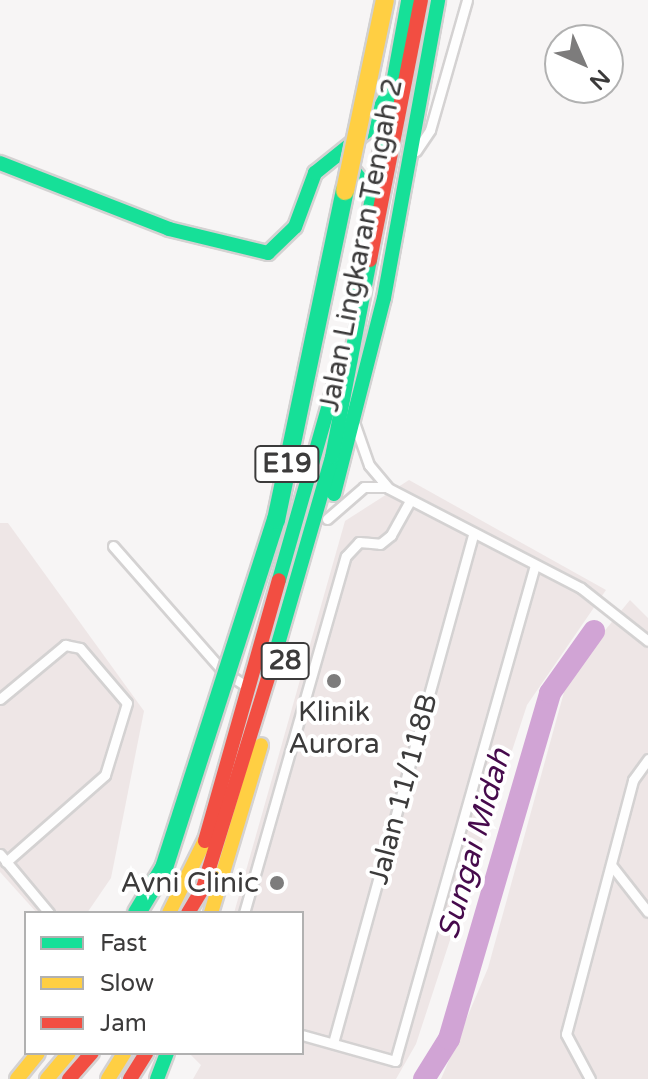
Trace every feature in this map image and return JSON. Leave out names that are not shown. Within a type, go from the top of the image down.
[{"type":"main road","name":"E19","points":[[138,911],[164,868],[276,520],[385,0]]},
{"type":"main road","name":"Jalan Lingkaran Tengah 2","points":[[187,911],[246,686],[337,379],[408,0]]},
{"type":"main road","name":"E19","points":[[187,911],[245,757],[332,457],[421,0]]},
{"type":"main road","name":"Jalan Lingkaran Tengah 2","points":[[212,911],[355,425],[410,161],[438,0]]},
{"type":"main road","points":[[0,163],[169,229],[268,253],[295,227],[315,173],[367,131],[390,88]]},
{"type":"main road","points":[[339,155],[357,166],[372,194]]},
{"type":"main road","points":[[170,911],[208,834]]},
{"type":"main road","points":[[17,1079],[36,1055]]},
{"type":"main road","points":[[47,1079],[67,1055]]},
{"type":"main road","points":[[69,1079],[90,1055]]},
{"type":"main road","points":[[108,1079],[123,1055]]},
{"type":"main road","points":[[130,1079],[145,1055]]},
{"type":"main road","points":[[157,1079],[166,1055]]},
{"type":"street","points":[[410,161],[430,130],[467,0]]},
{"type":"street","points":[[355,425],[369,465],[388,488],[616,610],[648,641]]},
{"type":"street","points":[[327,519],[364,487],[388,488]]},
{"type":"street","points":[[245,911],[346,556],[359,542],[380,544],[391,535],[410,501]]},
{"type":"street","name":"Jalan 11/118B","points":[[333,1043],[473,535]]},
{"type":"street","points":[[113,546],[223,671],[246,686]]},
{"type":"street","points":[[304,1036],[395,1061],[535,565]]},
{"type":"street","points":[[0,699],[65,645],[80,648],[113,680],[127,703],[105,775],[3,858],[47,911]]},
{"type":"street","points":[[590,1079],[566,1034],[633,780],[648,759]]},
{"type":"street","points":[[612,866],[648,912]]},
{"type":"shaded area","points":[[409,480],[606,590],[527,705],[416,1044],[396,1079],[193,1079],[201,1065],[191,1055],[304,1055],[304,911],[235,911],[345,521]]},
{"type":"shaded area","points":[[0,523],[8,523],[144,711],[111,878],[88,911],[35,911],[0,872]]},
{"type":"shaded area","points":[[630,600],[648,618],[648,1079],[441,1079],[488,968],[569,674]]},
{"type":"waterway","name":"Sungai Midah","points":[[424,1079],[449,1039],[550,693],[594,631]]},
{"type":"traffic: fast","points":[[353,301],[408,0]]},
{"type":"traffic: fast","points":[[334,494],[384,298],[438,0]]},
{"type":"traffic: fast","points":[[0,163],[169,229],[268,253],[295,227],[315,173],[367,131],[387,95]]},
{"type":"traffic: fast","points":[[343,157],[372,194]]},
{"type":"traffic: fast","points":[[138,911],[164,868],[276,520],[345,191]]},
{"type":"traffic: fast","points":[[274,658],[332,457],[370,260]]},
{"type":"traffic: fast","points":[[279,580],[339,370]]},
{"type":"traffic: fast","points":[[157,1079],[166,1055]]},
{"type":"traffic: slow","points":[[345,191],[385,0]]},
{"type":"traffic: slow","points":[[212,911],[261,745]]},
{"type":"traffic: slow","points":[[170,911],[208,834]]},
{"type":"traffic: slow","points":[[17,1079],[36,1055]]},
{"type":"traffic: slow","points":[[47,1079],[67,1055]]},
{"type":"traffic: slow","points":[[108,1079],[123,1055]]},
{"type":"traffic: jam","points":[[370,260],[421,0]]},
{"type":"traffic: jam","points":[[205,841],[279,580]]},
{"type":"traffic: jam","points":[[189,911],[203,888],[274,658]]},
{"type":"traffic: jam","points":[[69,1079],[90,1055]]},
{"type":"traffic: jam","points":[[130,1079],[145,1055]]},
{"type":"place","name":"Klinik Aurora","points":[[334,681]]},
{"type":"place","name":"Avni Clinic","points":[[277,883]]}]
